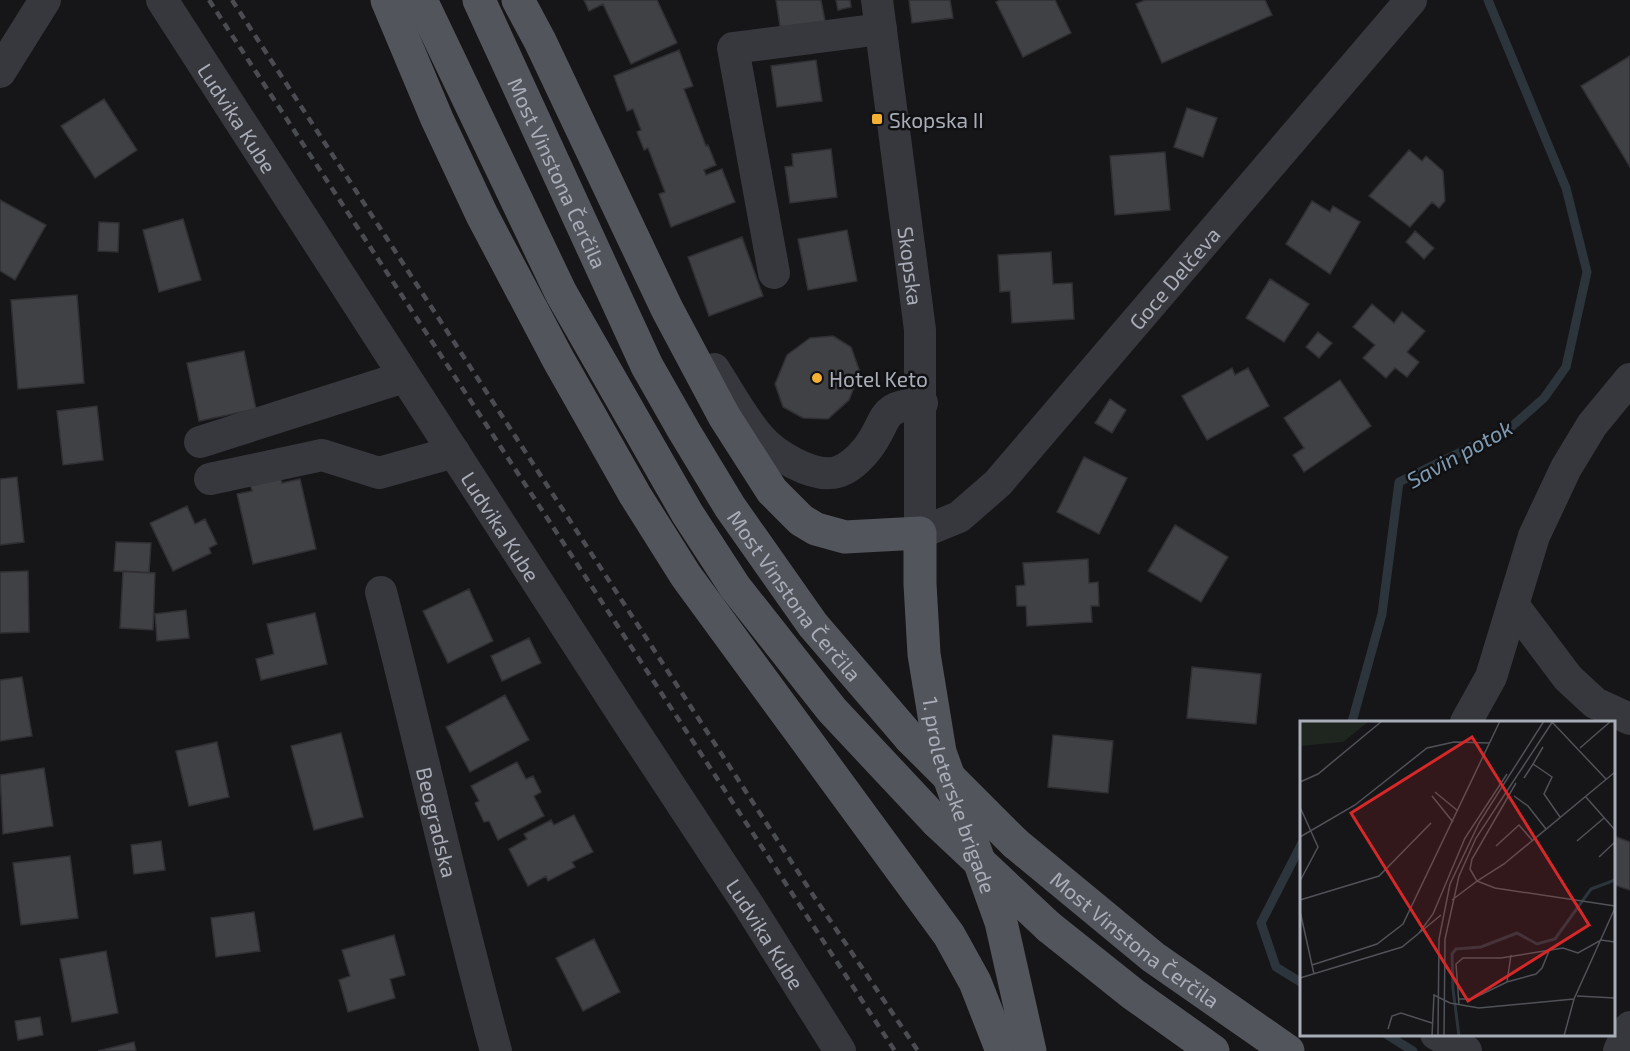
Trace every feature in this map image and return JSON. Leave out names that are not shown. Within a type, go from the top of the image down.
[{"type":"main road","points":[[387,0],[437,119],[482,215],[602,440],[686,576],[942,925],[975,982],[1002,1051]]},
{"type":"main road","name":"Most Vinstona Čerčila","points":[[420,0],[561,293],[656,461],[735,587],[832,710],[937,822],[1049,927],[1133,994],[1214,1051]]},
{"type":"main road","name":"Most Vinstona Čerčila","points":[[479,0],[647,366],[684,431],[769,565],[813,625],[910,738],[999,827],[1074,895],[1153,957],[1288,1051]]},
{"type":"main road","points":[[518,0],[540,40],[688,350],[760,475],[785,506],[816,529],[845,537],[920,533]]},
{"type":"main road","name":"1. proleterske brigade","points":[[920,533],[924,654],[940,752],[1001,922],[1030,1051]]},
{"type":"street","points":[[0,72],[45,0]]},
{"type":"street","name":"Ludvika Kube","points":[[162,0],[749,906],[840,1051]]},
{"type":"street","name":"Goce Delčeva","points":[[920,533],[959,517],[998,483],[1406,6]]},
{"type":"street","points":[[774,273],[733,48],[879,14]]},
{"type":"street","name":"Skopska","points":[[879,14],[920,330],[922,403],[920,533]]},
{"type":"street","points":[[688,350],[701,349],[762,440],[786,458],[808,469],[833,473],[852,464],[867,449],[889,413],[899,405],[922,403]]},
{"type":"street","points":[[200,442],[404,376]]},
{"type":"street","points":[[1467,721],[1491,677],[1534,536],[1566,468],[1592,425],[1630,380]]},
{"type":"street","points":[[210,479],[322,455],[379,474],[454,452]]},
{"type":"street","name":"Beogradska","points":[[381,592],[408,696],[442,850],[495,1051]]},
{"type":"street","points":[[1513,605],[1568,678],[1595,703],[1630,719]]},
{"type":"street","points":[[1619,1051],[1630,1027]]},
{"type":"street","points":[[1438,1036],[1466,1051]]},
{"type":"building","points":[[584,0],[657,0],[677,43],[631,64],[603,4],[589,11]]},
{"type":"building","points":[[776,0],[821,0],[827,31],[782,39]]},
{"type":"building","points":[[836,0],[850,0],[851,7],[838,10]]},
{"type":"building","points":[[909,0],[950,0],[953,18],[912,23]]},
{"type":"building","points":[[1000,0],[1055,0],[1071,33],[1023,57],[996,2]]},
{"type":"building","points":[[1145,0],[1265,0],[1272,15],[1162,63],[1136,4]]},
{"type":"building","points":[[679,50],[693,86],[684,89],[706,146],[708,145],[716,165],[704,170],[706,175],[722,169],[735,202],[671,227],[659,194],[665,192],[648,148],[644,150],[637,132],[641,130],[633,109],[627,111],[614,76]]},
{"type":"building","points":[[1630,56],[1630,167],[1581,86]]},
{"type":"building","points":[[816,60],[822,101],[777,107],[771,66]]},
{"type":"building","points":[[104,99],[137,150],[95,178],[61,126]]},
{"type":"building","points":[[1187,108],[1217,118],[1203,157],[1174,147]]},
{"type":"building","points":[[831,149],[837,197],[790,203],[785,167],[793,166],[792,154]]},
{"type":"building","points":[[1409,150],[1422,161],[1426,156],[1443,171],[1445,201],[1439,208],[1432,202],[1410,227],[1369,196]]},
{"type":"building","points":[[1165,152],[1170,210],[1115,215],[1110,156]]},
{"type":"building","points":[[0,200],[46,225],[15,280],[0,271]]},
{"type":"building","points":[[1312,201],[1330,212],[1333,206],[1360,222],[1330,274],[1286,244]]},
{"type":"building","points":[[183,219],[201,280],[159,292],[143,230]]},
{"type":"building","points":[[99,222],[119,223],[118,252],[98,251]]},
{"type":"building","points":[[847,230],[857,281],[808,290],[798,239]]},
{"type":"building","points":[[1415,231],[1434,248],[1424,259],[1406,242]]},
{"type":"building","points":[[742,237],[763,296],[709,316],[688,257]]},
{"type":"building","points":[[1051,252],[1053,284],[1072,283],[1074,319],[1012,323],[1010,291],[1000,292],[998,255]]},
{"type":"building","points":[[1270,279],[1309,304],[1284,342],[1246,318]]},
{"type":"building","points":[[77,295],[84,383],[18,389],[11,300]]},
{"type":"building","points":[[1372,304],[1394,323],[1402,312],[1425,331],[1407,352],[1419,362],[1407,377],[1395,368],[1386,378],[1363,358],[1375,345],[1353,327]]},
{"type":"building","points":[[1318,332],[1332,343],[1319,358],[1306,347]]},
{"type":"building","name":"Hotel Keto","points":[[833,336],[851,347],[860,372],[849,400],[828,419],[803,418],[783,407],[775,384],[787,355],[810,338]]},
{"type":"building","points":[[244,351],[256,409],[199,421],[187,363]]},
{"type":"building","points":[[1232,368],[1235,375],[1248,368],[1269,406],[1207,440],[1182,396]]},
{"type":"building","points":[[1340,380],[1371,426],[1304,472],[1293,455],[1304,448],[1284,418]]},
{"type":"building","points":[[1110,399],[1126,410],[1112,433],[1095,423]]},
{"type":"building","points":[[97,406],[103,460],[63,465],[57,411]]},
{"type":"building","points":[[1084,457],[1127,478],[1099,534],[1057,512]]},
{"type":"building","points":[[279,472],[282,483],[300,479],[316,549],[253,564],[237,494],[252,491],[249,479]]},
{"type":"building","points":[[17,477],[24,542],[0,545],[0,479]]},
{"type":"building","points":[[187,506],[195,524],[205,519],[217,544],[209,548],[211,553],[173,571],[150,523]]},
{"type":"building","points":[[1175,525],[1228,557],[1201,602],[1148,571]]},
{"type":"building","points":[[116,542],[151,543],[149,573],[114,571]]},
{"type":"building","points":[[1088,559],[1089,583],[1098,582],[1099,606],[1091,606],[1092,622],[1027,626],[1026,606],[1017,606],[1016,586],[1025,585],[1023,563]]},
{"type":"building","points":[[28,571],[29,632],[0,633],[0,572]]},
{"type":"building","points":[[123,571],[155,573],[153,630],[120,628]]},
{"type":"building","points":[[469,589],[493,641],[448,663],[423,611]]},
{"type":"building","points":[[186,610],[189,638],[157,641],[155,614]]},
{"type":"building","points":[[315,613],[327,664],[261,680],[256,659],[274,654],[267,624]]},
{"type":"building","points":[[529,638],[541,663],[502,681],[491,656]]},
{"type":"building","points":[[1192,667],[1261,674],[1256,724],[1187,718]]},
{"type":"building","points":[[22,677],[32,736],[0,741],[0,680]]},
{"type":"building","points":[[505,695],[529,740],[470,772],[446,727]]},
{"type":"building","points":[[341,733],[363,817],[314,830],[291,746]]},
{"type":"building","points":[[1053,735],[1113,741],[1108,793],[1048,787]]},
{"type":"building","points":[[217,742],[229,797],[189,806],[176,751]]},
{"type":"building","points":[[517,762],[526,779],[533,776],[541,792],[534,796],[544,816],[498,840],[489,821],[484,822],[475,803],[479,801],[471,786]]},
{"type":"building","points":[[44,768],[53,826],[3,834],[0,775]]},
{"type":"building","points":[[574,815],[593,852],[572,862],[575,867],[548,881],[546,876],[528,886],[509,849],[527,839],[524,834],[551,820],[554,825]]},
{"type":"building","points":[[1615,836],[1630,842],[1630,890],[1615,885]]},
{"type":"building","points":[[161,841],[165,870],[134,874],[131,845]]},
{"type":"building","points":[[70,856],[78,918],[21,925],[13,863]]},
{"type":"building","points":[[254,912],[260,951],[216,957],[211,918]]},
{"type":"building","points":[[394,935],[405,975],[390,979],[395,998],[348,1012],[339,980],[350,976],[342,950]]},
{"type":"building","points":[[594,939],[620,992],[583,1011],[556,958]]},
{"type":"building","points":[[106,951],[118,1013],[72,1022],[60,959]]},
{"type":"building","points":[[40,1017],[43,1035],[18,1040],[15,1021]]},
{"type":"building","points":[[134,1042],[136,1051],[98,1051]]},
{"type":"waterway","name":"Savin potok","points":[[1352,721],[1382,614],[1399,482],[1510,428],[1544,398],[1566,367],[1587,272],[1566,188],[1488,0]]},
{"type":"waterway","name":"Savin potok","points":[[1300,847],[1261,923],[1276,967],[1300,982]]},
{"type":"waterway","name":"Savin potok","points":[[1389,1036],[1413,1051]]},
{"type":"railway","points":[[209,0],[895,1051]]},
{"type":"railway","points":[[232,0],[815,898],[918,1051]]},
{"type":"place","name":"Skopska II","points":[[877,119]]},
{"type":"place","name":"Hotel Keto","points":[[817,378]]}]
